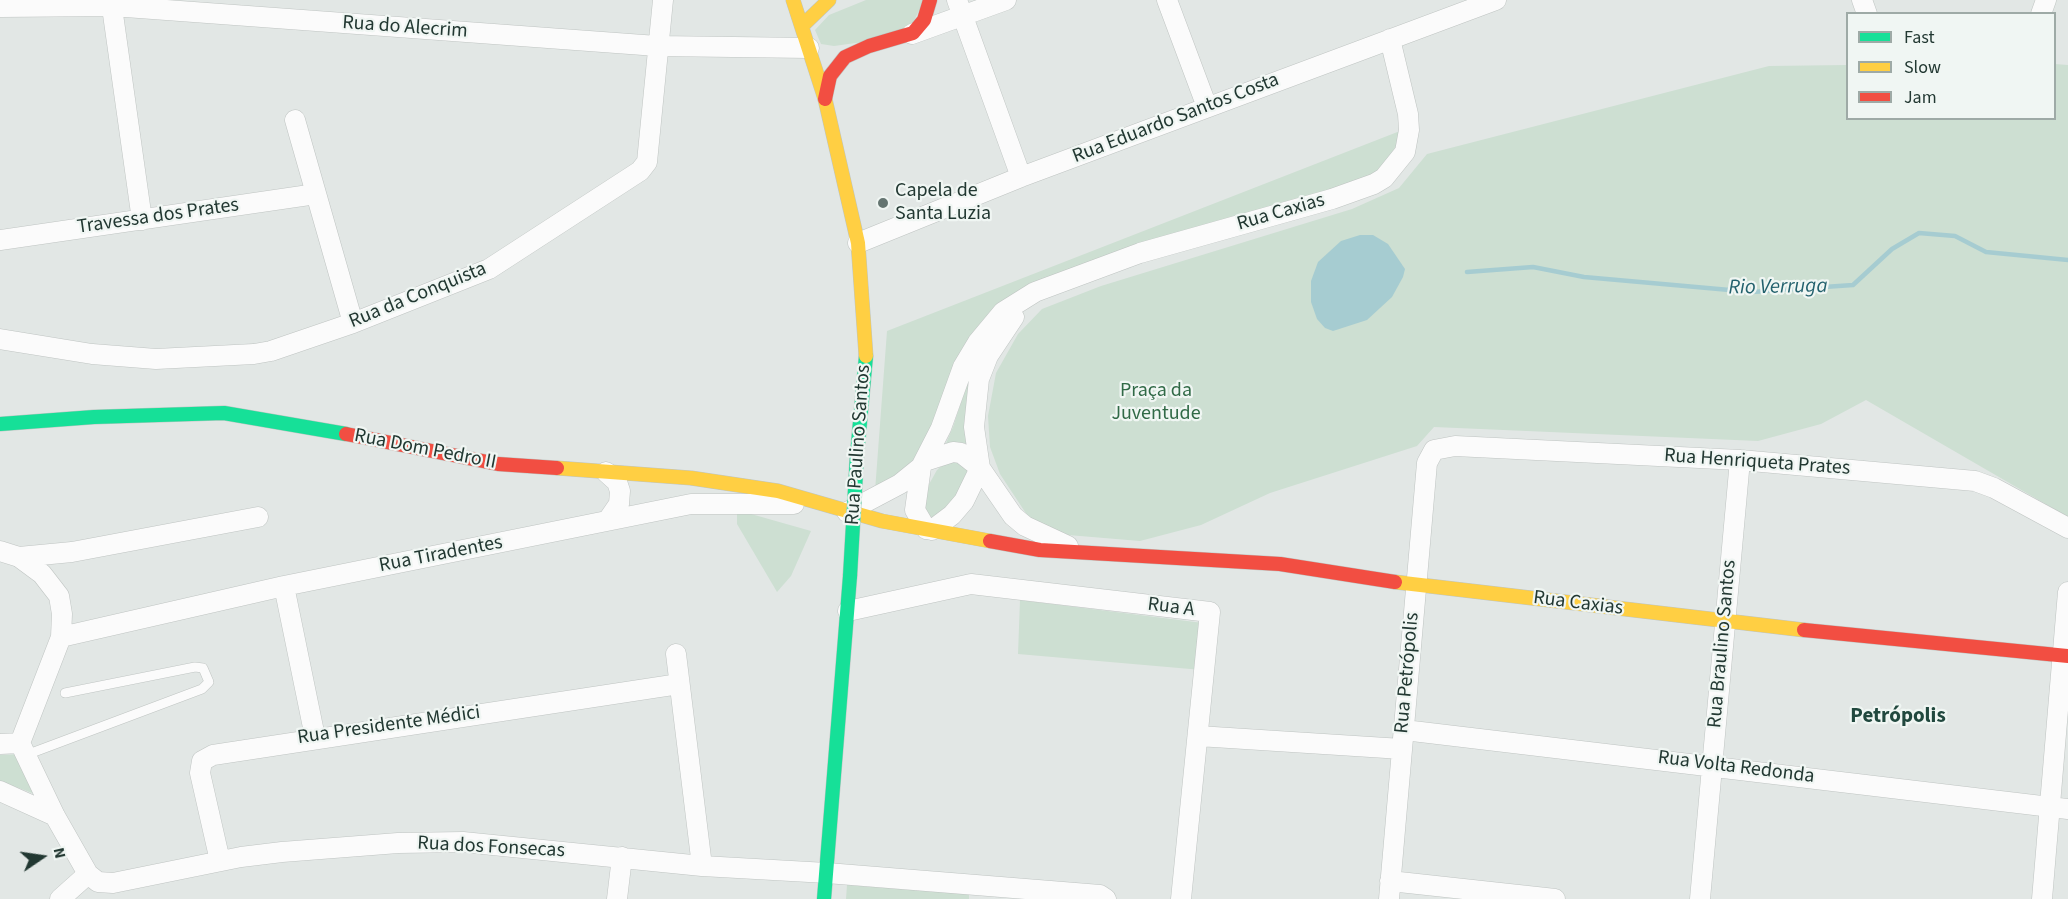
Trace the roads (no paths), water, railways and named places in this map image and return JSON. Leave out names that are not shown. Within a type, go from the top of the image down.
[{"type":"street","name":"Rua da Conquista","points":[[0,339],[82,352],[156,359],[271,351],[489,269],[640,171],[647,162],[663,0]]},
{"type":"street","name":"Rua Paulino Santos","points":[[794,0],[802,26],[814,48],[858,243],[867,355],[856,455],[848,611],[824,899]]},
{"type":"street","points":[[802,26],[829,0]]},
{"type":"street","points":[[901,38],[921,27],[930,0]]},
{"type":"street","points":[[825,99],[830,76],[845,57],[869,46],[901,38],[960,8],[1006,0]]},
{"type":"street","points":[[1167,0],[1207,107]]},
{"type":"street","name":"Rua Eduardo Santos Costa","points":[[858,243],[1021,177],[1496,0]]},
{"type":"street","name":"Rua do Alecrim","points":[[0,8],[111,3],[657,46],[814,48]]},
{"type":"street","points":[[111,3],[142,220]]},
{"type":"street","points":[[960,8],[1021,177]]},
{"type":"street","name":"Rua Caxias","points":[[847,512],[900,484],[923,464],[941,429],[963,366],[978,342],[1003,312],[1035,292],[1140,253],[1332,199],[1374,184],[1384,178],[1405,152],[1409,130],[1408,114],[1390,39]]},
{"type":"street","points":[[839,47],[869,46]]},
{"type":"street","points":[[295,120],[353,322]]},
{"type":"street","name":"Travessa dos Prates","points":[[0,240],[316,194]]},
{"type":"street","name":"Rua Caxias","points":[[980,468],[974,416],[979,379],[1003,330],[1035,292]]},
{"type":"street","name":"Rua Dom Pedro II","points":[[0,424],[94,417],[224,412],[498,464],[690,478],[754,487],[847,512],[929,529]]},
{"type":"street","name":"Rua Henriqueta Prates","points":[[1434,450],[1455,446],[1740,460],[1976,482],[1994,488],[2068,528]]},
{"type":"street","name":"Rua Petrópolis","points":[[1389,890],[1428,463],[1434,450]]},
{"type":"street","points":[[980,468],[964,501],[929,529],[915,510],[923,464],[957,452],[980,468],[1013,516],[1025,526],[1088,553]]},
{"type":"street","name":"Rua Braulino Santos","points":[[1700,899],[1740,460]]},
{"type":"street","points":[[606,472],[617,482],[620,491],[619,504],[608,520]]},
{"type":"street","name":"Rua Tiradentes","points":[[61,637],[284,586],[502,544],[691,504],[824,505]]},
{"type":"street","points":[[19,557],[72,552],[258,517]]},
{"type":"street","name":"Rua Caxias","points":[[929,529],[1040,550],[1280,564],[1416,585],[1725,622],[2065,656]]},
{"type":"street","points":[[0,551],[19,557],[42,574],[55,588],[62,605],[61,637],[23,749],[55,816],[88,874],[60,899]]},
{"type":"street","name":"Rua A","points":[[848,611],[971,584],[1210,612],[1181,899]]},
{"type":"street","points":[[284,586],[315,737]]},
{"type":"street","points":[[2042,899],[2059,808],[2068,592]]},
{"type":"street","points":[[676,654],[702,866]]},
{"type":"street","name":"Rua Presidente Médici","points":[[220,861],[200,772],[202,761],[213,754],[679,684]]},
{"type":"street","name":"Rua Volta Redonda","points":[[1198,736],[1403,740],[1712,765],[2059,808]]},
{"type":"street","points":[[0,744],[23,749]]},
{"type":"street","points":[[0,791],[55,816]]},
{"type":"street","name":"Rua dos Fonsecas","points":[[88,874],[98,882],[106,884],[220,861],[282,852],[398,843],[463,842],[702,866],[827,873],[980,892],[1100,895],[1106,899]]},
{"type":"street","points":[[617,899],[622,857]]},
{"type":"street","points":[[1389,890],[1556,899]]},
{"type":"lane","points":[[23,749],[202,689],[209,682],[203,668],[195,667],[65,693]]},
{"type":"water","points":[[1360,235],[1373,235],[1388,244],[1405,269],[1403,277],[1392,297],[1367,320],[1333,331],[1325,328],[1317,319],[1311,302],[1311,281],[1318,262],[1341,241]]},
{"type":"waterway","name":"Rio Verruga","points":[[1467,272],[1533,267],[1584,277],[1752,292],[1853,285],[1892,249],[1919,233],[1955,236],[1986,252],[2068,260]]},
{"type":"place","name":"Capela de Santa Luzia","points":[[883,203]]},
{"type":"district","name":"Petrópolis","points":[[1898,717]]},
{"type":"park label","name":"Praça da Juventude","points":[[1156,404]]}]
